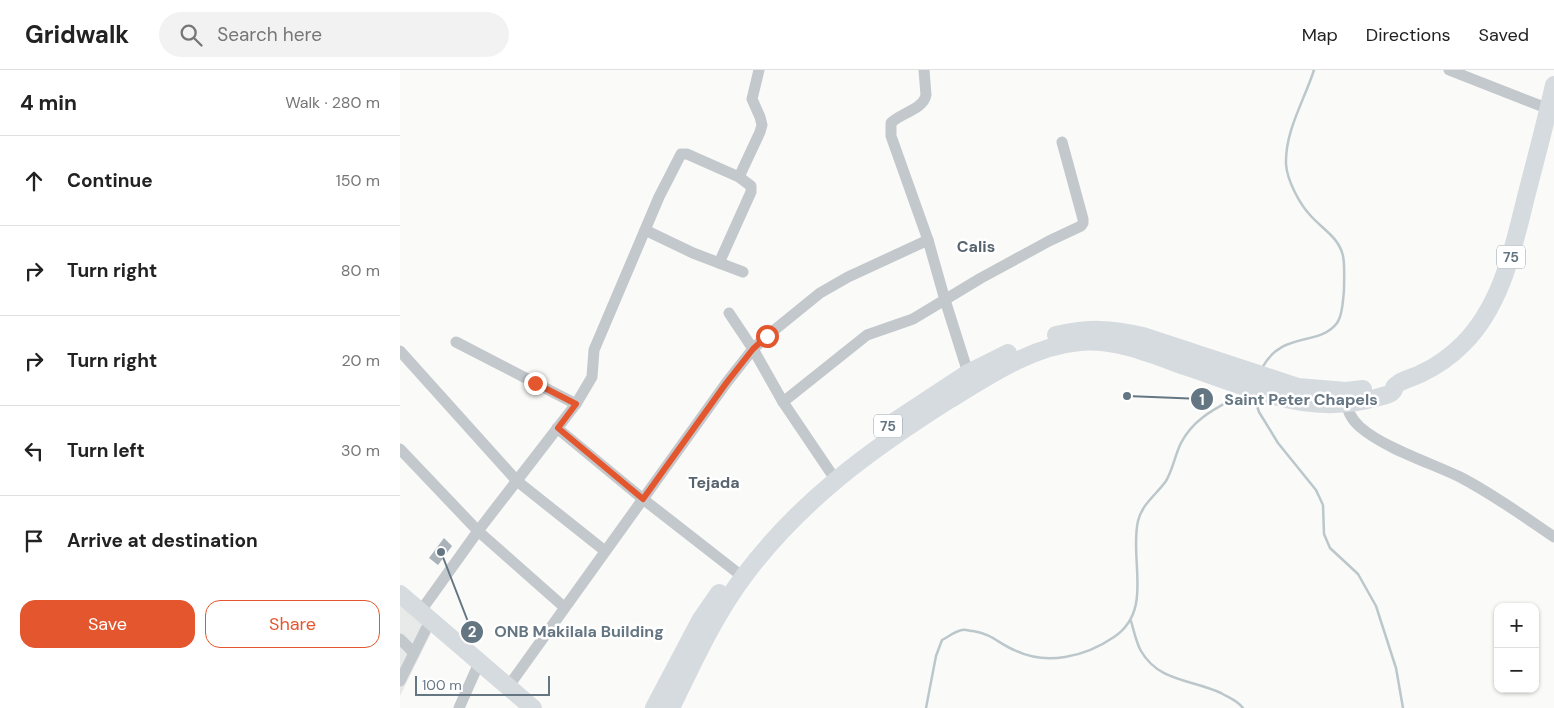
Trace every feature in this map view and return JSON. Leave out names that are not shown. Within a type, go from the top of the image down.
[{"type":"highway","name":"75","points":[[654,708],[701,619],[739,573],[832,474],[903,430],[970,379],[1056,346],[1080,342],[1104,343],[1141,350],[1227,372],[1273,388],[1293,401],[1320,404],[1385,383],[1397,384],[1438,364],[1462,344],[1476,328],[1494,300],[1510,259],[1551,110],[1554,85]]},
{"type":"highway","name":"75","points":[[671,708],[739,573]]},
{"type":"highway","points":[[400,594],[533,708]]},
{"type":"street","points":[[738,177],[762,124],[752,99],[759,70]]},
{"type":"street","points":[[924,70],[925,100],[922,104],[895,118],[891,123],[891,136],[928,240],[944,300],[970,379]]},
{"type":"street","points":[[1449,70],[1551,110]]},
{"type":"street","points":[[783,402],[867,335],[913,319],[1049,241],[1081,226],[1083,219],[1062,142]]},
{"type":"street","points":[[400,680],[414,653],[425,616],[478,531],[590,384],[594,350],[645,230],[680,154],[687,154],[750,184],[752,192],[719,263]]},
{"type":"street","points":[[645,230],[743,272]]},
{"type":"street","points":[[508,687],[605,550],[753,349],[827,289],[928,240]]},
{"type":"street","points":[[729,313],[753,349],[783,402],[832,474]]},
{"type":"street","points":[[456,342],[576,404]]},
{"type":"street","points":[[400,350],[517,481],[605,550]]},
{"type":"street","points":[[1346,397],[1354,421],[1362,429],[1385,443],[1460,478],[1505,503],[1554,537]]},
{"type":"street","points":[[558,428],[643,499],[739,573]]},
{"type":"street","points":[[400,449],[478,531],[564,607]]},
{"type":"street","points":[[400,639],[414,653]]},
{"type":"street","points":[[459,708],[479,663]]},
{"type":"shaded area","points":[[400,603],[431,633],[400,696]]},
{"type":"building","points":[[444,538],[452,546],[438,565],[429,558]]},
{"type":"waterway","points":[[1262,368],[1270,356],[1280,348],[1290,343],[1321,335],[1329,330],[1337,323],[1342,311],[1344,260],[1341,249],[1334,238],[1314,220],[1302,204],[1291,184],[1286,164],[1292,128],[1314,70]]},
{"type":"waterway","points":[[926,708],[936,656],[942,640],[957,632],[965,630],[980,632],[1026,655],[1052,658],[1065,657],[1091,650],[1114,637],[1126,626],[1133,613],[1137,599],[1136,536],[1140,515],[1166,481],[1186,434],[1200,419],[1242,394]]},
{"type":"waterway","points":[[1254,397],[1259,412],[1278,443],[1316,490],[1323,505],[1324,534],[1330,548],[1358,574],[1376,606],[1396,668],[1403,708]]},
{"type":"waterway","points":[[1131,621],[1141,651],[1157,669],[1176,678],[1210,688],[1236,701],[1243,708]]},
{"type":"place","name":"Saint Peter Chapels","points":[[1127,396]]},
{"type":"place","name":"ONB Makilala Building","points":[[441,552]]},
{"type":"district","name":"Calis","points":[[976,246]]},
{"type":"district","name":"Tejada","points":[[714,482]]},
{"type":"route","points":[[535,383],[576,404],[558,428],[643,499],[727,382],[753,349],[767,336]]}]
